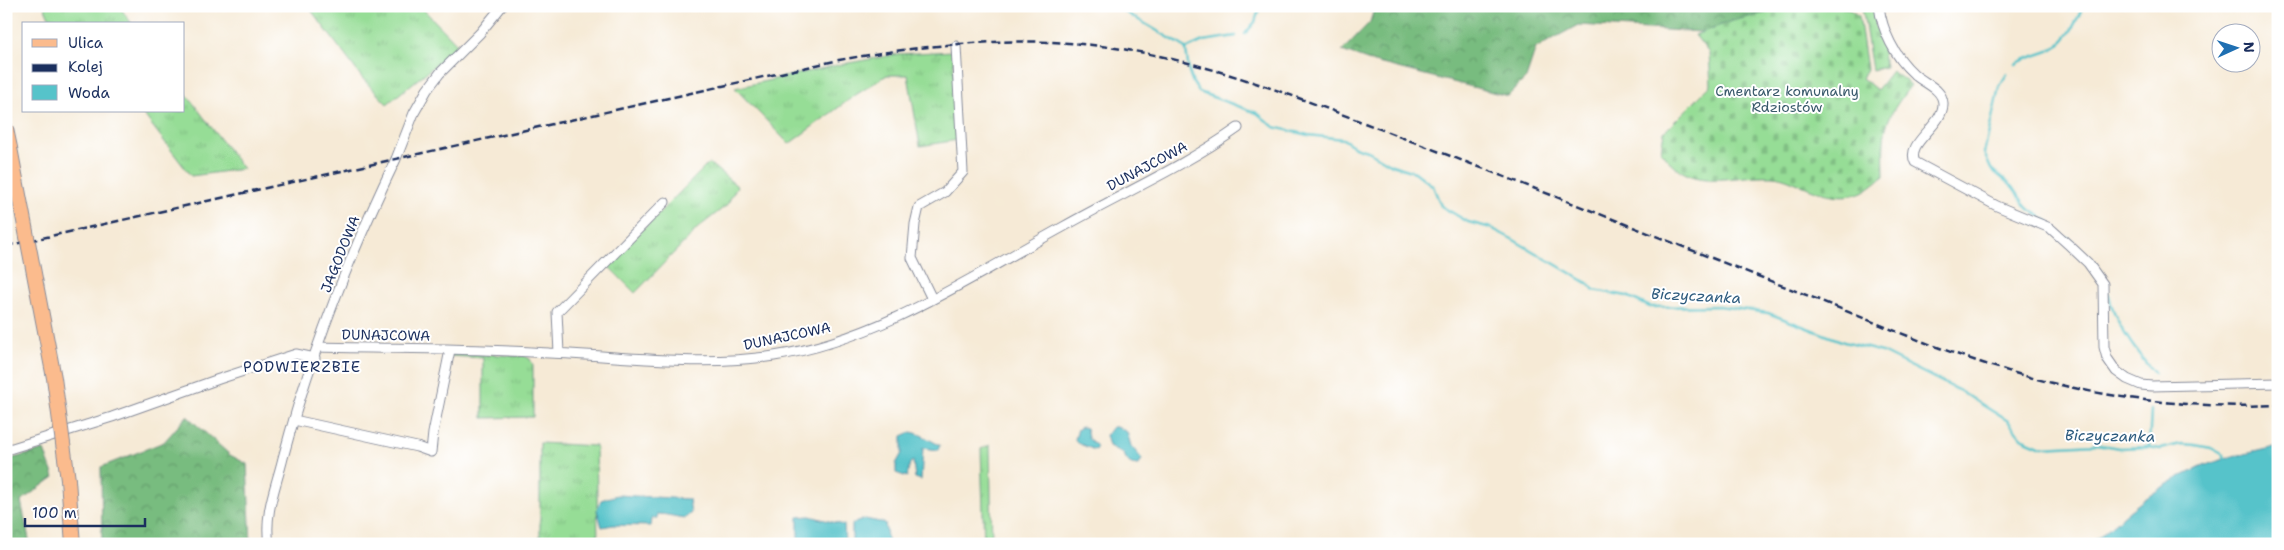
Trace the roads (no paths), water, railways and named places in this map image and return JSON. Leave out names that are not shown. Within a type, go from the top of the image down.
[{"type":"main road","points":[[6,129],[63,428],[73,544]]},
{"type":"street","name":"JAGODOWA","points":[[269,544],[268,520],[270,501],[318,347],[361,236],[414,112],[440,73],[480,33],[502,6]]},
{"type":"street","points":[[1879,6],[1885,30],[1896,53],[1913,74],[1938,91],[1942,97],[1942,112],[1933,128],[1916,146],[1913,152],[1915,162],[1998,206],[2050,228],[2088,264],[2103,284],[2104,347],[2107,358],[2116,371],[2132,382],[2152,386],[2278,383]]},
{"type":"street","points":[[932,299],[912,258],[915,224],[919,207],[944,192],[964,172],[956,46]]},
{"type":"street","name":"DUNAJCOWA","points":[[318,347],[559,353],[735,361],[776,356],[819,346],[875,327],[932,299],[1180,164],[1238,128]]},
{"type":"street","points":[[559,353],[557,312],[665,202]]},
{"type":"street","points":[[294,420],[417,447],[431,452],[433,433],[450,350]]},
{"type":"street","points":[[6,450],[112,417],[296,354],[315,358]]},
{"type":"water","points":[[1112,427],[1117,427],[1127,432],[1131,446],[1142,459],[1139,465],[1129,462],[1124,454],[1109,446],[1106,435]]},
{"type":"water","points":[[1086,428],[1088,438],[1097,446],[1095,450],[1077,443],[1075,439],[1078,429]]},
{"type":"water","points":[[911,432],[940,445],[938,450],[923,448],[921,480],[915,478],[913,461],[910,463],[907,477],[896,473],[896,464],[902,453],[902,436]]},
{"type":"water","points":[[2278,446],[2278,544],[2091,544],[2141,502],[2182,476],[2215,462]]},
{"type":"water","points":[[617,495],[689,499],[691,513],[685,518],[657,514],[657,518],[652,518],[651,526],[613,525],[602,527],[597,510],[601,500]]},
{"type":"water","points":[[810,516],[844,525],[845,544],[798,544],[798,517]]},
{"type":"water","points":[[865,519],[885,523],[888,544],[852,544],[852,524]]},
{"type":"waterway","name":"Biczyczanka","points":[[1115,6],[1186,49],[1189,72],[1199,92],[1257,113],[1274,127],[1308,135],[1343,139],[1392,165],[1415,172],[1433,186],[1441,206],[1468,222],[1491,228],[1512,239],[1589,284],[1594,290],[1627,296],[1650,307],[1719,306],[1768,313],[1844,342],[1882,352],[1962,392],[2008,421],[2023,439],[2042,447],[2096,444],[2119,448],[2149,447],[2160,449],[2181,444],[2195,445],[2211,448],[2222,454],[2227,462]]},
{"type":"waterway","points":[[1245,34],[1255,22],[1260,6]]},
{"type":"waterway","points":[[2016,64],[2059,45],[2069,34],[2083,6]]},
{"type":"waterway","points":[[1186,49],[1203,41],[1236,36]]},
{"type":"waterway","points":[[2007,74],[1999,87],[1984,153],[1991,169],[2013,187],[2026,207],[2049,222]]},
{"type":"waterway","points":[[2067,237],[2094,263],[2104,278]]},
{"type":"waterway","points":[[2108,293],[2120,326],[2154,373]]},
{"type":"waterway","points":[[2149,447],[2151,410]]},
{"type":"railway","points":[[6,246],[839,60],[873,54],[974,43],[1075,43],[1148,54],[1225,73],[1263,85],[1513,180],[1908,336],[1999,368],[2061,385],[2142,400],[2223,406],[2278,405]]},
{"type":"district","name":"PODWIERZBIE","points":[[302,367]]},
{"type":"park label","name":"Cmentarz komunalny Rdziostów","points":[[1787,99]]}]
